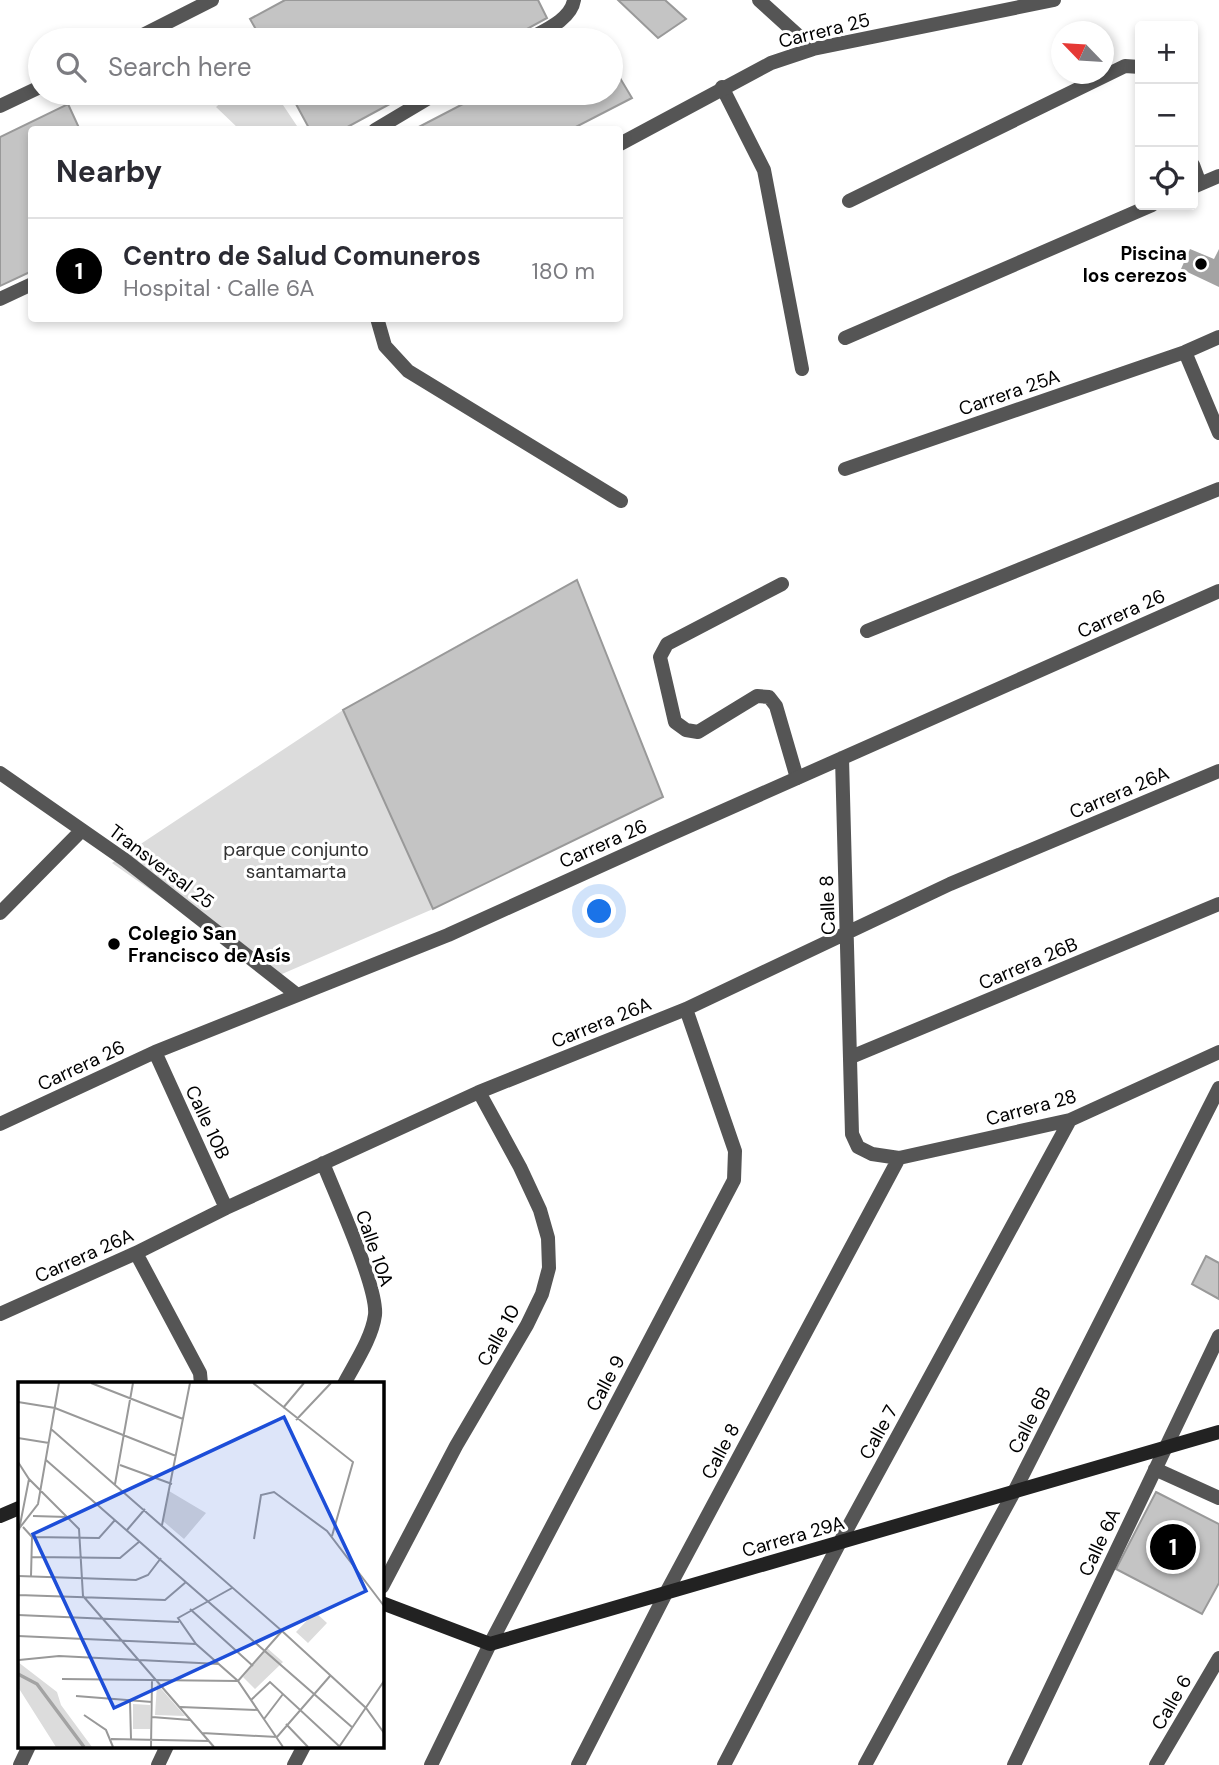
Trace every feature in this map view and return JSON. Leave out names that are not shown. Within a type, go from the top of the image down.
[{"type":"street","points":[[157,28],[212,0]]},
{"type":"street","points":[[548,28],[559,22],[573,6],[574,0]]},
{"type":"street","points":[[760,0],[813,49]]},
{"type":"street","name":"Carrera 25","points":[[623,142],[722,87],[771,63],[813,49],[1054,0]]},
{"type":"street","points":[[849,201],[1125,66],[1135,67]]},
{"type":"street","points":[[722,87],[764,170],[802,369]]},
{"type":"street","points":[[0,106],[28,93]]},
{"type":"street","points":[[381,126],[417,105]]},
{"type":"street","points":[[1198,185],[1219,176]]},
{"type":"street","points":[[845,338],[1140,210]]},
{"type":"street","points":[[0,299],[28,286]]},
{"type":"street","points":[[378,322],[386,346],[408,371],[621,501]]},
{"type":"street","name":"Carrera 25A","points":[[845,469],[1185,352],[1219,337]]},
{"type":"street","points":[[1185,352],[1219,433]]},
{"type":"street","points":[[867,631],[1219,489]]},
{"type":"street","points":[[782,583],[667,644],[660,657],[675,722],[686,730],[698,733],[757,696],[769,697],[776,706],[797,778]]},
{"type":"street","name":"Carrera 26","points":[[0,1124],[155,1052],[448,935],[1219,591]]},
{"type":"street","name":"Calle 8","points":[[842,758],[852,1134]]},
{"type":"street","name":"Carrera 26A","points":[[0,1314],[479,1092],[686,1009],[950,884],[1219,771]]},
{"type":"street","name":"Transversal 25","points":[[0,773],[125,860],[296,994]]},
{"type":"street","points":[[0,913],[82,830]]},
{"type":"street","name":"Carrera 26B","points":[[851,1057],[1219,904]]},
{"type":"street","name":"Calle 9","points":[[431,1765],[490,1644],[734,1180],[735,1151],[686,1009]]},
{"type":"street","name":"Calle 10B","points":[[155,1052],[226,1208]]},
{"type":"street","name":"Carrera 28","points":[[852,1134],[858,1147],[872,1154],[899,1158],[1070,1120],[1219,1052]]},
{"type":"street","name":"Calle 6B","points":[[865,1765],[1014,1492],[1219,1088]]},
{"type":"street","name":"Calle 10","points":[[383,1585],[456,1447],[527,1325],[549,1268],[548,1238],[540,1210],[479,1092]]},
{"type":"street","name":"Calle 7","points":[[724,1765],[840,1542],[1070,1120]]},
{"type":"street","name":"Calle 8","points":[[578,1765],[666,1593],[899,1158]]},
{"type":"street","name":"Calle 10A","points":[[323,1163],[370,1285],[375,1313],[372,1328],[345,1382]]},
{"type":"street","points":[[136,1253],[200,1373],[201,1382]]},
{"type":"street","name":"Calle 6A","points":[[1014,1765],[1219,1336]]},
{"type":"street","name":"Carrera 29A","points":[[490,1644],[1219,1432]]},
{"type":"street","points":[[1155,1469],[1219,1498]]},
{"type":"street","points":[[0,1516],[18,1508]]},
{"type":"street","points":[[383,1603],[490,1644]]},
{"type":"street","name":"Calle 6","points":[[1156,1765],[1219,1658]]},
{"type":"street","points":[[20,1765],[28,1748]]},
{"type":"street","points":[[158,1765],[166,1748]]},
{"type":"street","points":[[294,1765],[302,1748]]},
{"type":"green space","points":[[283,105],[297,126],[236,126],[216,107]]},
{"type":"green space","name":"parque conjunto santamarta","points":[[343,710],[433,909],[275,977],[112,863]]},
{"type":"shaded area","name":"Piscina los cerezos","points":[[1190,249],[1214,259],[1219,249],[1219,287],[1181,269]]},
{"type":"building","points":[[285,0],[538,0],[547,18],[529,28],[255,28],[250,19]]},
{"type":"building","points":[[618,0],[665,0],[686,19],[658,38]]},
{"type":"building","points":[[623,83],[632,98],[623,103]]},
{"type":"building","points":[[66,105],[68,105],[78,126],[28,126],[28,273],[0,286],[0,137]]},
{"type":"building","points":[[296,105],[388,105],[349,126],[308,126]]},
{"type":"building","points":[[461,105],[618,105],[578,126],[421,126]]},
{"type":"building","points":[[577,580],[663,797],[433,909],[343,710]]},
{"type":"building","points":[[1206,1256],[1219,1263],[1219,1299],[1192,1284]]},
{"type":"building","points":[[1156,1492],[1219,1524],[1219,1583],[1202,1614],[1116,1569]]},
{"type":"place","name":"Piscina los cerezos","points":[[1201,264]]},
{"type":"place","name":"Colegio San Francisco de Asís","points":[[114,944]]},
{"type":"place","name":"Centro de Salud Comuneros","points":[[1173,1547]]}]
